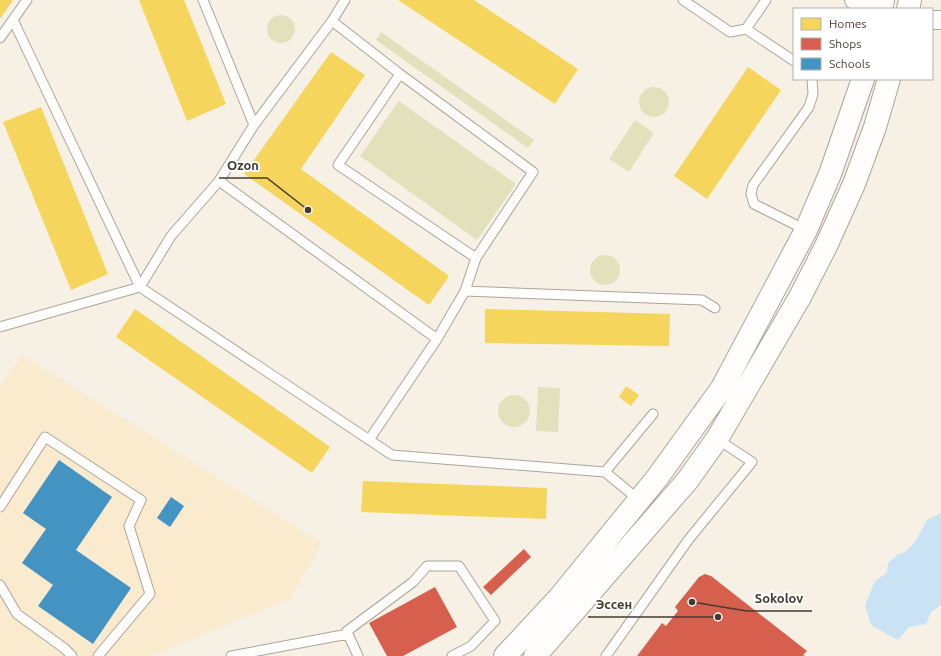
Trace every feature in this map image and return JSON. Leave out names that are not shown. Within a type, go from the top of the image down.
[{"type":"street","points":[[854,0],[872,8]]},
{"type":"street","points":[[505,656],[559,598],[639,500],[722,388],[806,230],[830,174],[863,80]]},
{"type":"street","points":[[535,656],[687,482],[717,439],[800,297],[827,244],[854,184],[875,127],[890,80]]},
{"type":"lane","points":[[0,38],[27,0]]},
{"type":"lane","points":[[203,0],[254,125]]},
{"type":"lane","points":[[0,327],[140,287],[171,236],[219,181],[254,125],[332,21],[345,0]]},
{"type":"lane","points":[[683,0],[730,32],[746,30],[793,60]]},
{"type":"lane","points":[[746,30],[766,0]]},
{"type":"lane","points":[[13,20],[140,287],[392,455],[605,472],[639,500]]},
{"type":"lane","points":[[332,21],[400,74],[533,172],[476,258],[465,291],[437,339],[369,440]]},
{"type":"lane","points":[[400,74],[338,165],[476,258]]},
{"type":"lane","points":[[806,230],[754,204],[751,194],[753,185],[809,107],[813,94],[812,80]]},
{"type":"lane","points":[[219,181],[437,339]]},
{"type":"lane","points":[[465,291],[702,300],[715,308]]},
{"type":"lane","points":[[605,472],[653,414]]},
{"type":"lane","points":[[0,507],[45,437],[141,500],[129,526],[150,594],[98,656]]},
{"type":"lane","points":[[606,656],[688,539],[752,462],[717,439]]},
{"type":"lane","points":[[358,656],[347,631],[413,582],[427,566],[459,566],[495,621],[471,646],[452,656]]},
{"type":"lane","points":[[0,585],[17,614],[64,648],[72,656]]},
{"type":"lane","points":[[231,656],[348,634]]},
{"type":"shaded area","points":[[22,355],[322,543],[290,599],[150,656],[0,656],[0,385]]},
{"type":"green space","points":[[281,15],[291,19],[295,29],[291,39],[281,43],[271,39],[267,29],[271,19]]},
{"type":"green space","points":[[381,32],[534,140],[528,148],[376,40]]},
{"type":"green space","points":[[654,87],[665,91],[669,102],[665,113],[654,117],[643,113],[639,102],[643,91]]},
{"type":"green space","points":[[399,101],[516,184],[477,240],[360,156]]},
{"type":"green space","points":[[635,120],[654,133],[629,172],[609,159]]},
{"type":"green space","points":[[605,255],[611,256],[619,264],[619,276],[611,284],[605,285],[599,284],[591,276],[590,270],[591,264],[599,256]]},
{"type":"green space","points":[[538,387],[560,388],[558,432],[536,431]]},
{"type":"green space","points":[[511,395],[517,395],[527,402],[530,411],[529,417],[523,424],[517,427],[511,427],[501,420],[498,414],[498,408],[505,398]]},
{"type":"water","points":[[941,513],[941,605],[931,612],[926,624],[909,627],[898,640],[871,625],[865,605],[875,581],[887,573],[888,563],[897,555],[905,552],[915,542],[927,520]]},
{"type":"building: Homes","points":[[0,0],[13,0],[0,19]]},
{"type":"building: Homes","points":[[139,0],[184,0],[226,104],[187,121]]},
{"type":"building: Homes","points":[[398,0],[474,0],[578,69],[555,104]]},
{"type":"building: Homes","points":[[331,52],[365,75],[301,169],[449,276],[429,305],[244,174]]},
{"type":"building: Homes","points":[[748,67],[781,90],[707,199],[674,176]]},
{"type":"building: Homes","points":[[41,107],[108,274],[71,290],[3,122]]},
{"type":"building: Homes","points":[[135,309],[330,447],[312,473],[116,337]]},
{"type":"building: Homes","points":[[485,309],[670,314],[669,346],[485,343]]},
{"type":"building: Homes","points":[[626,386],[639,395],[631,406],[619,397]]},
{"type":"building: Homes","points":[[363,481],[547,488],[546,519],[361,512]]},
{"type":"building: Shops","points":[[524,549],[531,557],[491,595],[483,587]]},
{"type":"building: Shops","points":[[705,574],[711,576],[807,651],[803,655],[805,656],[637,656],[662,623],[666,626],[678,611],[675,607],[699,577]]},
{"type":"building: Shops","points":[[435,587],[457,627],[403,656],[387,656],[369,623]]},
{"type":"building: Schools","points":[[59,460],[112,497],[76,550],[131,588],[93,644],[38,606],[53,585],[22,563],[46,529],[23,513]]},
{"type":"building: Schools","points":[[171,497],[184,506],[170,527],[157,518]]},
{"type":"place","name":"Ozon","points":[[308,210]]},
{"type":"place","name":"Sokolov","points":[[692,602]]},
{"type":"place","name":"Эссен","points":[[718,617]]}]
